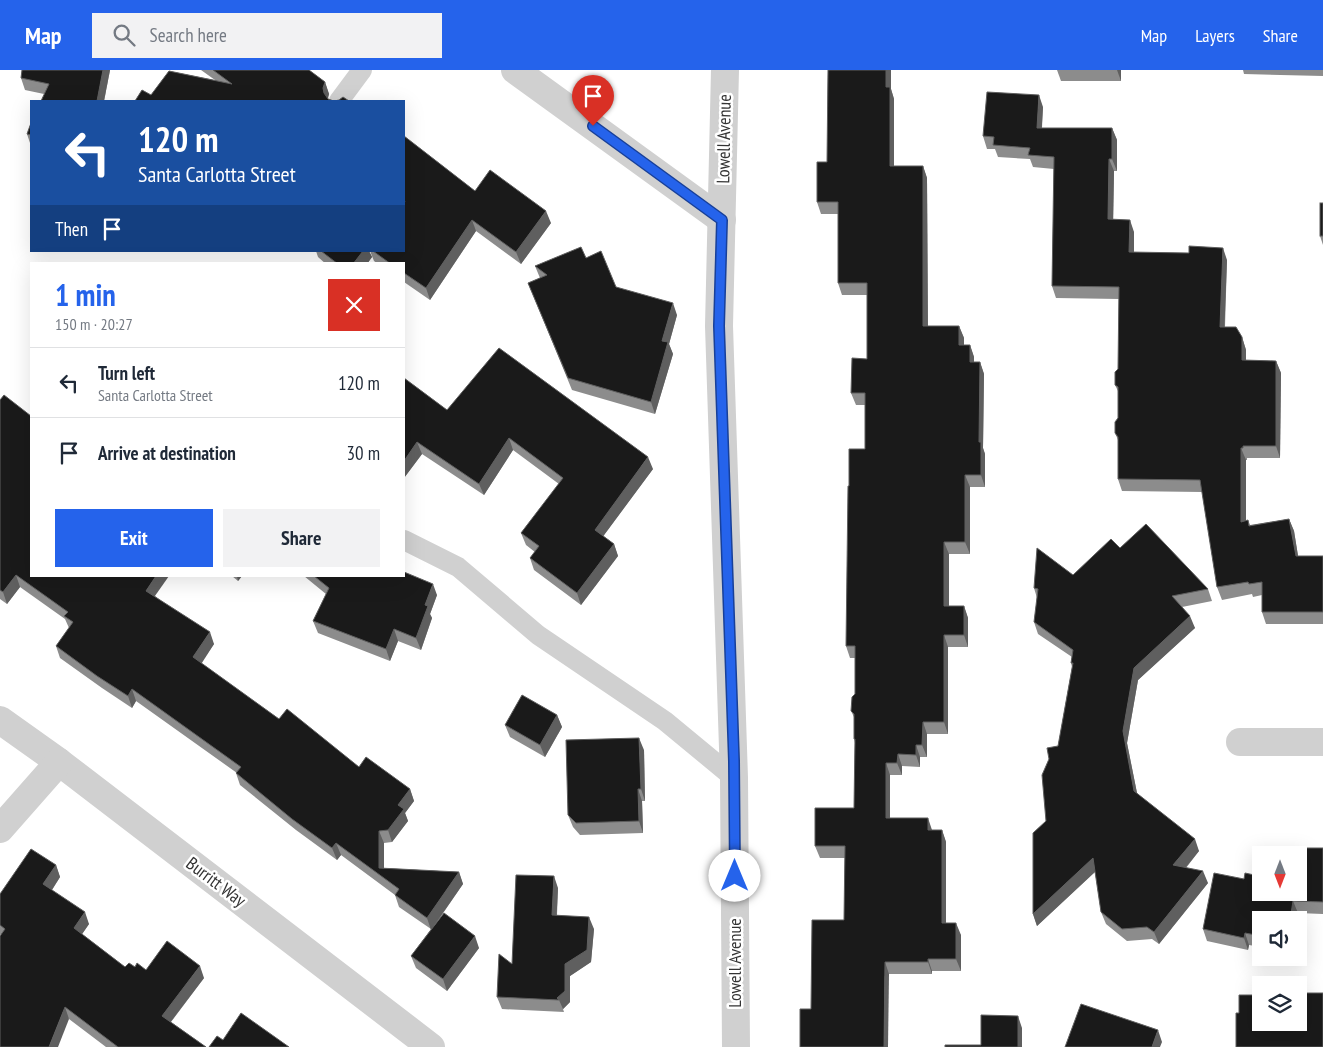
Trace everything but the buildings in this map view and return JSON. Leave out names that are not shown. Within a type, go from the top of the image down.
[{"type":"street","points":[[515,70],[722,220]]},
{"type":"street","name":"Lowell Avenue","points":[[725,70],[719,326],[734,778],[736,1047]]},
{"type":"street","name":"Burritt Way","points":[[0,720],[59,762],[431,1047]]},
{"type":"street","points":[[1240,742],[1323,742]]},
{"type":"street","points":[[0,830],[59,762]]},
{"type":"lane","points":[[341,100],[362,70]]},
{"type":"lane","points":[[405,540],[458,567],[538,636],[665,721],[734,778]]},
{"type":"route","points":[[593,126],[722,220],[719,326],[734,761],[735,876]]}]
